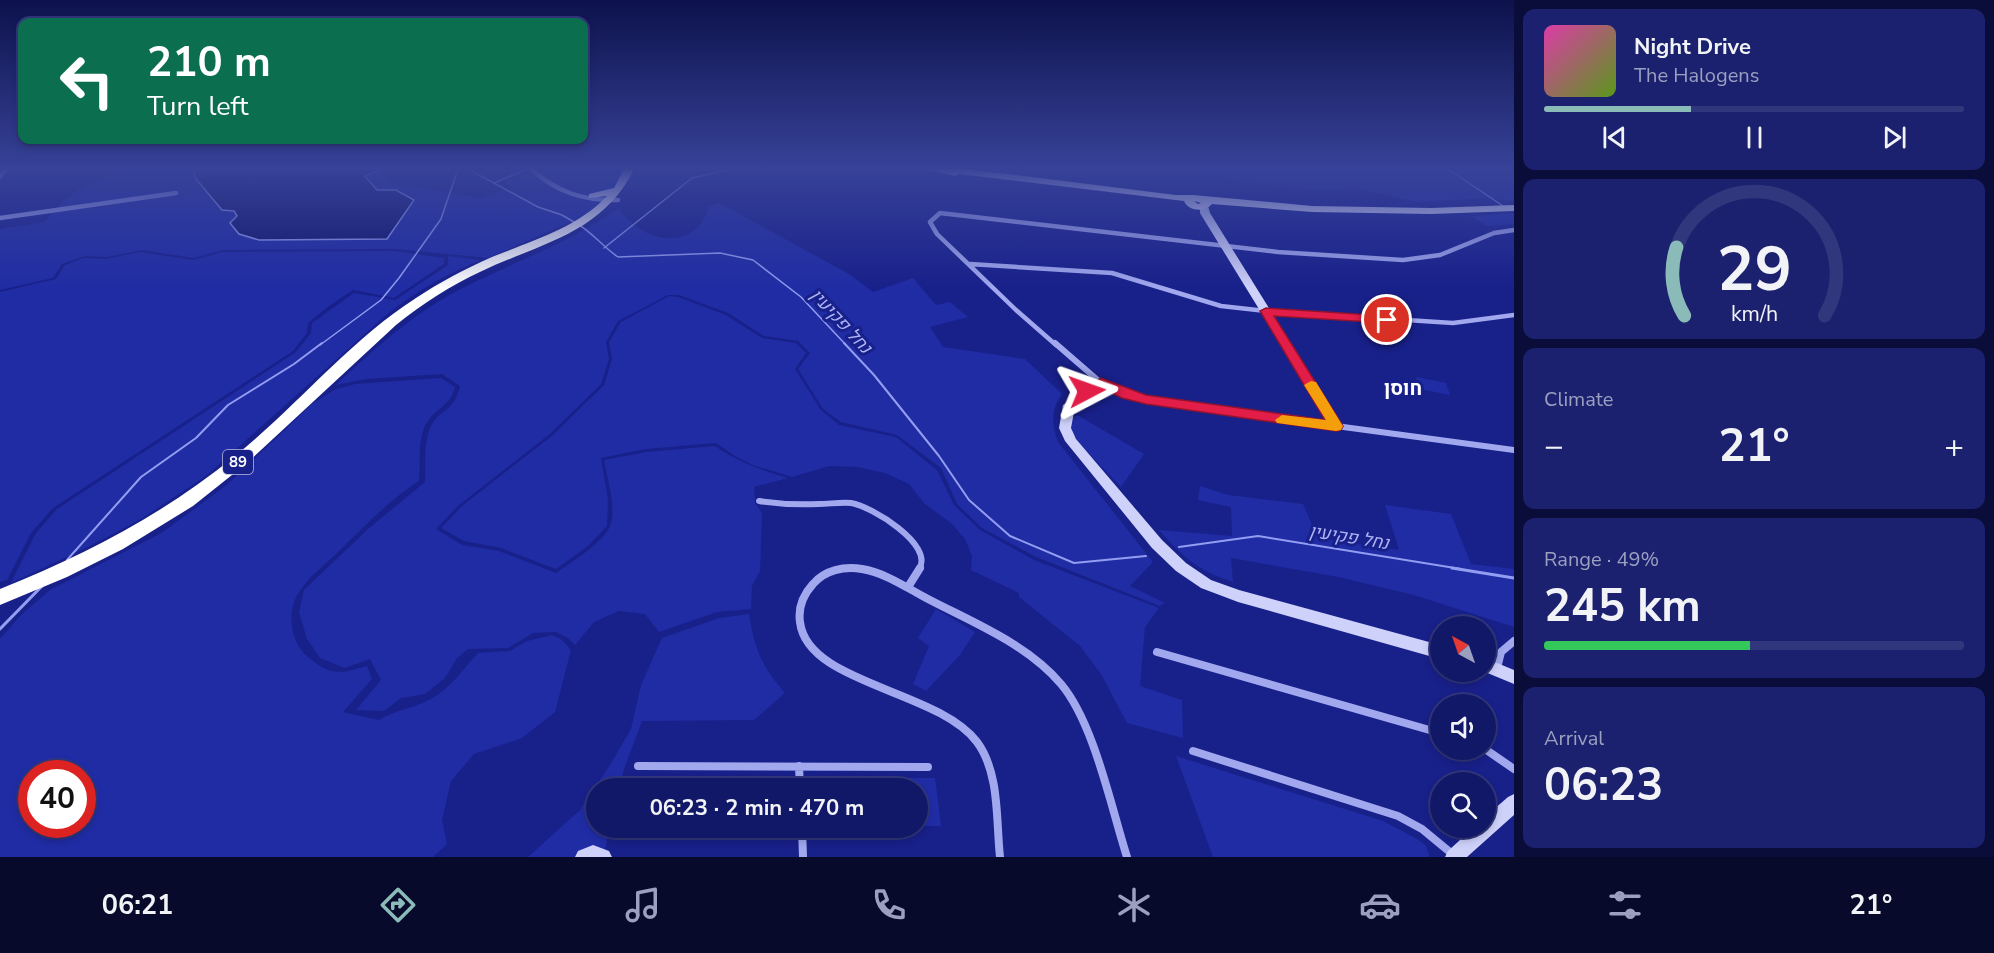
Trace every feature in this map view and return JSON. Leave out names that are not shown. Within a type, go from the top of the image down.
[{"type":"highway","name":"89","points":[[0,597],[61,572],[117,544],[187,502],[242,459],[414,303],[447,284],[572,227],[594,209]]},
{"type":"highway","name":"89","points":[[447,284],[580,229],[597,209]]},
{"type":"main road","points":[[1298,209],[1421,214],[1514,209]]},
{"type":"street","points":[[0,218],[63,209]]},
{"type":"street","points":[[1202,209],[1336,426]]},
{"type":"street","points":[[1514,230],[1494,233],[1440,255],[1419,260],[1350,258],[1226,246],[940,213],[930,222],[931,227],[1016,310],[1101,383],[1126,394],[1146,399],[1514,450]]},
{"type":"street","points":[[970,264],[1112,273],[1221,306],[1266,311],[1453,323],[1514,315]]},
{"type":"street","points":[[1101,383],[1069,405],[1065,419],[1067,434],[1157,544],[1181,567],[1206,584],[1238,596],[1430,649]]},
{"type":"street","points":[[759,501],[784,505],[852,504],[879,515],[915,542],[922,553],[922,565],[908,587]]},
{"type":"street","points":[[1000,857],[990,774],[979,745],[959,722],[935,707],[837,668],[814,651],[803,635],[798,614],[806,592],[813,583],[835,570],[870,570],[908,587],[1007,640],[1030,656],[1061,684],[1084,719],[1126,857]]},
{"type":"street","points":[[1496,660],[1509,642],[1514,641]]},
{"type":"street","points":[[1157,652],[1430,730]]},
{"type":"street","points":[[1496,669],[1514,677]]},
{"type":"street","points":[[1193,751],[1398,816],[1422,829],[1455,857],[1514,803]]},
{"type":"street","points":[[1496,757],[1514,769]]},
{"type":"street","points":[[638,766],[928,767]]},
{"type":"street","points":[[799,766],[800,778]]},
{"type":"street","points":[[802,838],[803,857]]},
{"type":"street","points":[[585,857],[593,854],[603,857]]},
{"type":"shaded area","points":[[56,209],[592,209],[576,220],[488,258],[395,249],[223,250],[194,258],[142,250],[107,257],[85,256],[62,264],[53,278],[0,290],[0,229],[45,222]]},
{"type":"shaded area","points":[[408,209],[387,239],[259,240],[239,234],[230,223],[237,216],[234,211],[222,210]]},
{"type":"shaded area","points":[[617,209],[641,229],[667,238],[681,237],[693,231],[702,221],[708,209],[730,209],[849,274],[873,292],[913,278],[936,305],[950,302],[968,317],[930,327],[943,347],[1025,359],[1062,394],[1055,406],[1053,417],[1058,442],[1153,562],[1130,586],[1165,603],[1160,606],[1036,557],[982,528],[957,504],[941,468],[897,435],[841,422],[823,409],[798,369],[810,353],[798,341],[764,336],[728,313],[679,295],[668,295],[618,321],[606,342],[609,359],[601,384],[550,434],[459,505],[436,529],[462,545],[499,551],[556,573],[601,539],[610,526],[612,502],[604,460],[646,452],[715,446],[750,465],[788,478],[754,487],[755,503],[762,513],[760,571],[752,586],[751,609],[717,612],[659,632],[645,614],[619,611],[594,622],[575,645],[568,638],[556,632],[533,633],[508,648],[468,649],[457,658],[445,678],[425,694],[401,698],[384,711],[356,710],[381,680],[370,659],[345,668],[320,658],[307,639],[299,612],[304,590],[368,529],[425,482],[428,433],[438,416],[451,406],[460,386],[442,374],[367,379],[336,385],[391,336],[435,303],[472,283],[579,233]]},
{"type":"shaded area","points":[[1514,213],[1514,224],[1487,226],[1471,216]]},
{"type":"shaded area","points":[[394,251],[444,258],[444,264],[394,298],[353,290],[329,306],[308,323],[307,333],[293,351],[53,508],[31,533],[7,580],[0,582],[0,292],[56,279],[65,265],[84,258],[106,259],[140,252],[193,260],[223,252]]},
{"type":"shaded area","points":[[448,256],[481,260],[431,284],[385,316],[206,476],[141,519],[11,583],[36,533],[57,509],[296,352],[311,333],[312,323],[354,293],[395,300],[448,265]]},
{"type":"shaded area","points":[[669,296],[678,297],[726,315],[762,338],[796,343],[806,353],[795,369],[821,410],[839,425],[896,437],[937,470],[954,505],[980,530],[1034,560],[1159,608],[1145,627],[1140,686],[1182,700],[1183,738],[1127,723],[1101,674],[1080,646],[1019,597],[1019,593],[971,570],[972,556],[965,539],[952,524],[924,503],[909,484],[885,473],[858,467],[829,466],[792,477],[753,465],[716,443],[646,449],[601,458],[608,500],[607,526],[588,546],[556,569],[501,548],[464,541],[441,528],[462,506],[553,435],[604,385],[612,359],[609,342],[621,322]]},
{"type":"shaded area","points":[[1416,377],[1446,383],[1450,395],[1420,389]]},
{"type":"shaded area","points":[[441,378],[455,387],[450,399],[430,419],[423,430],[420,444],[419,481],[378,514],[312,577],[294,601],[291,618],[294,636],[308,657],[323,668],[336,672],[367,666],[372,679],[343,712],[379,720],[425,702],[438,694],[451,684],[478,653],[510,651],[527,641],[552,635],[562,640],[571,650],[555,712],[522,738],[474,754],[451,781],[442,820],[447,844],[433,857],[0,857],[0,639],[21,615],[50,590],[163,532],[228,484],[312,404],[336,389],[355,384]]},
{"type":"shaded area","points":[[1075,416],[1079,416],[1144,454],[1121,487],[1080,444],[1072,432],[1071,422]]},
{"type":"shaded area","points":[[1200,486],[1228,495],[1303,504],[1318,538],[1399,550],[1385,505],[1451,514],[1471,564],[1514,569],[1514,627],[1496,621],[1496,616],[1480,616],[1414,595],[1338,577],[1231,558],[1233,582],[1210,573],[1184,556],[1159,530],[1232,536],[1231,507],[1198,500]]},
{"type":"shaded area","points":[[936,609],[975,632],[960,655],[926,691],[913,684],[929,646],[918,638]]},
{"type":"shaded area","points":[[749,614],[760,656],[785,693],[754,720],[642,721],[622,778],[601,778],[631,729],[641,685],[662,638],[719,618]]},
{"type":"shaded area","points":[[1176,756],[1383,821],[1419,840],[1426,846],[1429,855],[1428,857],[1213,857]]},
{"type":"shaded area","points":[[809,777],[935,778],[941,826],[928,826],[928,778]]},
{"type":"shaded area","points":[[586,801],[586,838],[608,838],[603,857],[528,857],[580,810]]},
{"type":"waterway","points":[[320,345],[381,300],[441,219],[444,209]]},
{"type":"waterway","name":"נחל פקיעין","points":[[544,209],[574,222]]},
{"type":"waterway","points":[[606,247],[653,209]]},
{"type":"waterway","name":"נחל פקיעין","points":[[579,225],[606,247]]},
{"type":"waterway","name":"נחל פקיעין","points":[[606,247],[618,257],[720,253],[753,260],[801,297],[846,345]]},
{"type":"waterway","points":[[67,560],[141,477],[196,438],[228,405],[294,364],[322,343]]},
{"type":"waterway","name":"נחל פקיעין","points":[[844,343],[874,375],[939,456],[969,500],[1010,536],[1074,563],[1146,556]]},
{"type":"waterway","name":"נחל פקיעין","points":[[1179,547],[1258,536],[1461,569]]},
{"type":"waterway","name":"נחל פקיעין","points":[[1452,568],[1514,578]]},
{"type":"waterway","points":[[0,629],[42,586]]},
{"type":"slow traffic","points":[[1282,420],[1336,426],[1311,385]]},
{"type":"district","name":"חוסן","points":[[1403,388]]},
{"type":"route","points":[[1087,391],[1101,383],[1126,394],[1177,405],[1336,426],[1266,311],[1387,320]]}]
